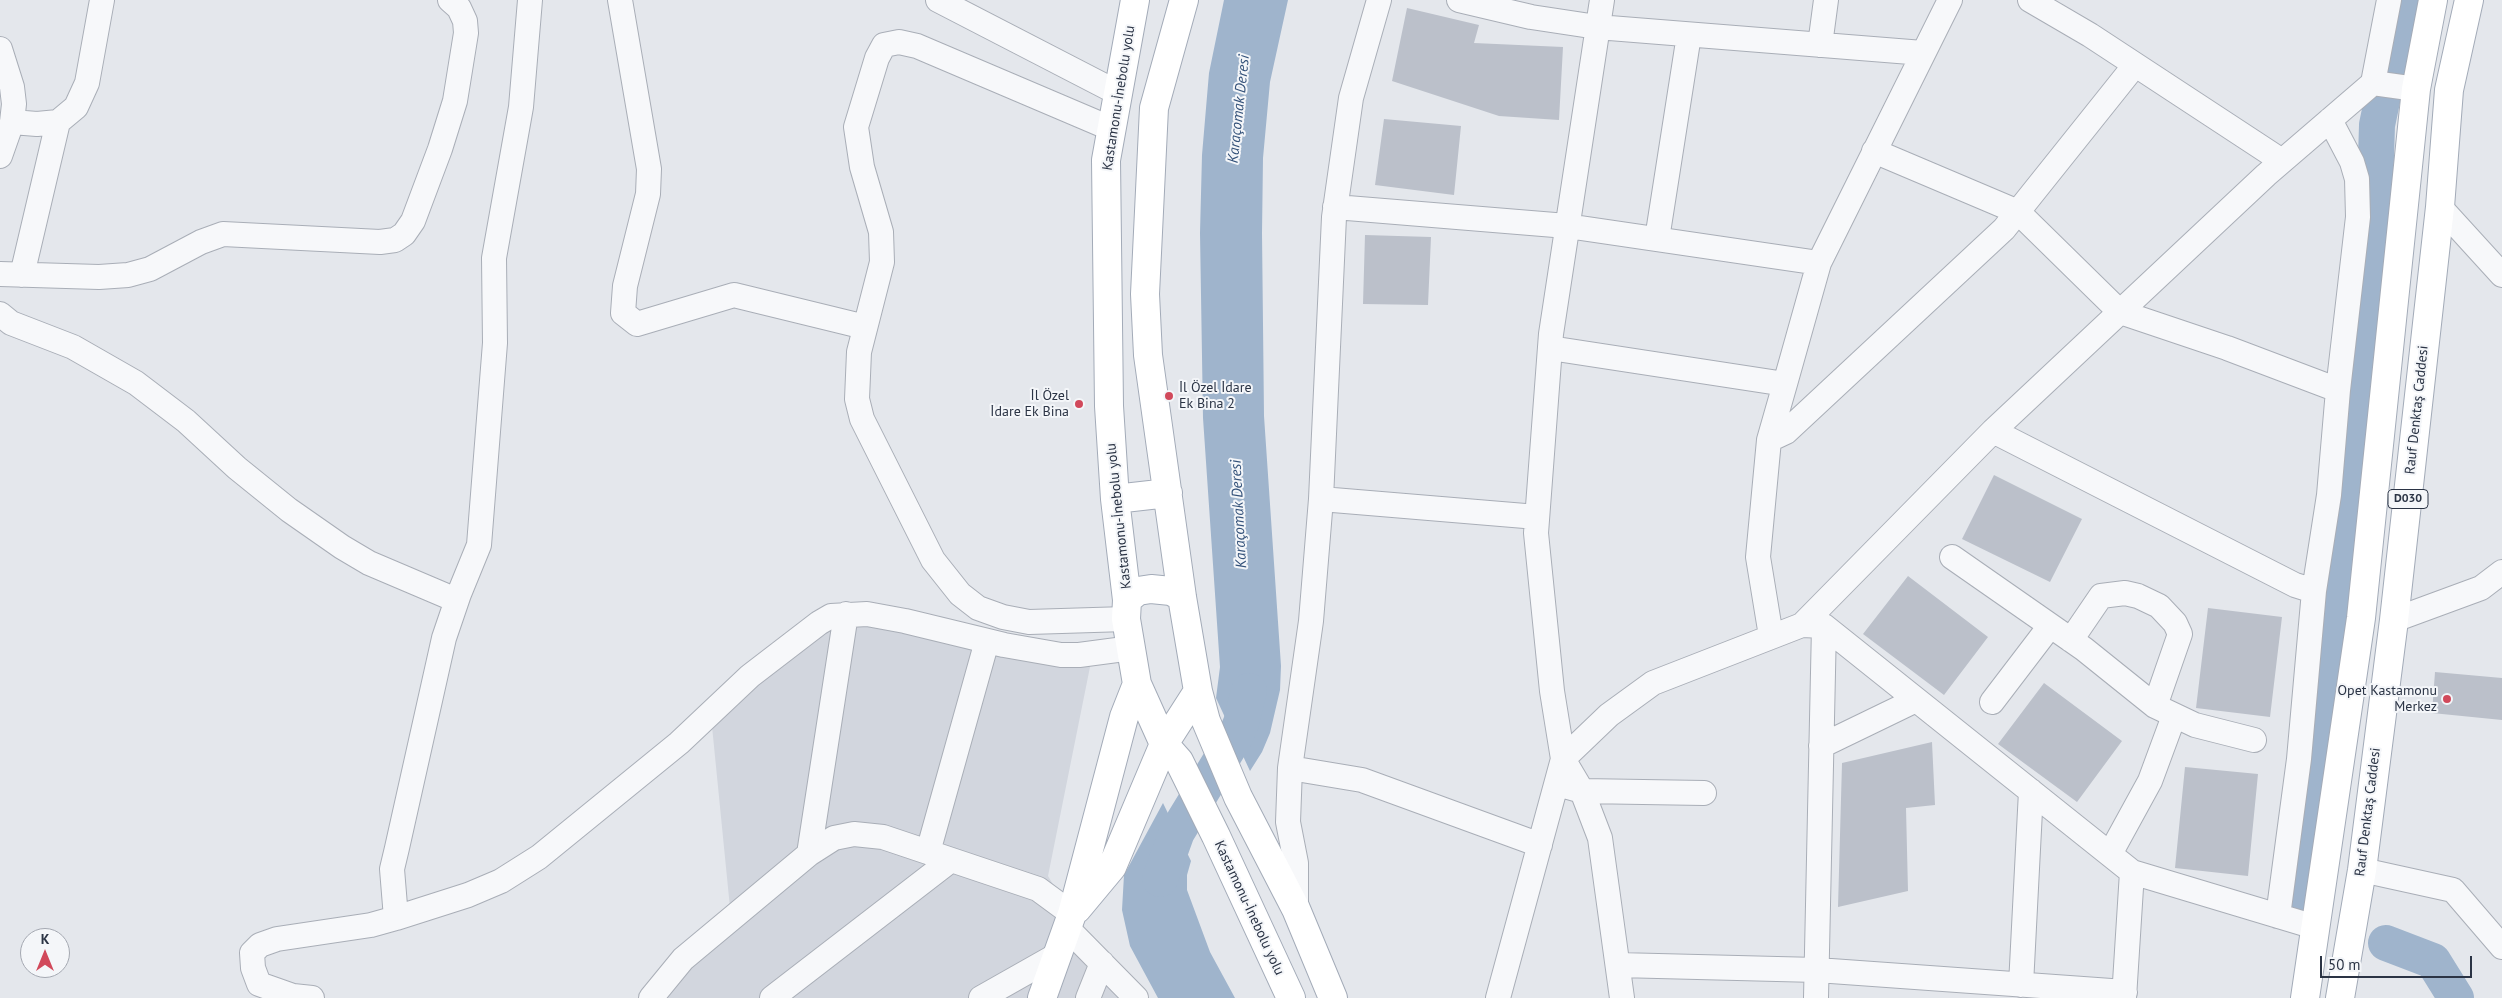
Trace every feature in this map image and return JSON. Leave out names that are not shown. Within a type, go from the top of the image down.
[{"type":"main road","name":"Kastamonu-İnebolu yolu","points":[[1135,0],[1106,160],[1109,406],[1115,499],[1132,648],[1138,684],[1216,836],[1291,998]]},
{"type":"main road","points":[[1184,0],[1154,108],[1145,294],[1148,355],[1182,597],[1198,691],[1206,721],[1238,797],[1296,909],[1333,998]]},
{"type":"main road","points":[[2304,998],[2361,618],[2416,89],[2434,0]]},
{"type":"main road","name":"Rauf Denktaş Caddesi","points":[[2340,998],[2362,870],[2394,620],[2440,207],[2449,90],[2469,0]]},
{"type":"main road","points":[[1115,499],[1168,493]]},
{"type":"main road","points":[[1127,610],[1138,591],[1151,588],[1171,591],[1182,597]]},
{"type":"main road","points":[[1042,998],[1069,921],[1124,717],[1138,684]]},
{"type":"main road","points":[[1069,921],[1112,867],[1172,752],[1198,691]]},
{"type":"street","points":[[102,0],[87,83],[76,107],[58,122],[11,274],[99,277],[128,275],[150,269],[200,242],[223,234],[380,242],[395,240],[404,234],[413,221],[455,101],[466,33],[465,21],[459,8],[450,0]]},
{"type":"street","points":[[396,918],[392,869],[444,638],[456,600],[479,545],[495,343],[494,258],[521,107],[530,0]]},
{"type":"street","points":[[620,0],[650,169],[648,194],[625,286],[624,313],[637,324],[734,295],[865,327]]},
{"type":"street","points":[[1296,909],[1296,863],[1288,822],[1290,768],[1311,621],[1321,499],[1335,207],[1351,98],[1379,0]]},
{"type":"street","points":[[1459,0],[1531,17],[1597,28],[1923,53]]},
{"type":"street","points":[[1602,0],[1550,348],[1536,533],[1544,628],[1563,759],[1582,791],[1600,838],[1622,998]]},
{"type":"street","points":[[1820,45],[1826,0]]},
{"type":"street","points":[[1771,636],[1758,557],[1769,440],[1819,263],[1950,0]]},
{"type":"street","points":[[2030,0],[2135,65],[2282,161]]},
{"type":"street","points":[[1498,998],[1563,759],[1609,715],[1653,683],[1771,636],[1813,626],[1993,431],[2282,161],[2373,83],[2389,0]]},
{"type":"street","points":[[953,3],[1118,93]]},
{"type":"street","points":[[1657,240],[1689,35]]},
{"type":"street","points":[[1112,129],[917,46],[899,42],[884,45],[877,58],[856,127],[862,167],[881,232],[882,262],[859,352],[857,399],[862,419],[933,560],[960,594],[978,608],[1003,617],[1029,622],[1127,610]]},
{"type":"street","points":[[0,49],[12,87],[14,104],[12,122],[0,156]]},
{"type":"street","points":[[1769,440],[1786,432],[2004,229],[2135,65]]},
{"type":"street","points":[[2373,83],[2416,89]]},
{"type":"street","points":[[2278,916],[2298,758],[2314,591],[2329,495],[2338,390],[2359,198],[2352,162],[2330,120]]},
{"type":"street","points":[[12,122],[37,124],[58,122]]},
{"type":"street","points":[[1874,151],[2018,212],[2120,312],[2227,348],[2338,390]]},
{"type":"street","points":[[1335,207],[1567,226],[1819,263]]},
{"type":"street","points":[[2440,207],[2502,275]]},
{"type":"street","points":[[0,314],[11,323],[80,351],[136,383],[186,421],[237,468],[282,504],[342,547],[369,563],[456,600]]},
{"type":"street","points":[[1550,348],[1785,384]]},
{"type":"street","points":[[1993,431],[2295,586],[2314,591]]},
{"type":"street","points":[[1321,499],[1537,517]]},
{"type":"street","points":[[1952,557],[2071,640],[2165,711],[2195,725],[2254,740]]},
{"type":"street","points":[[2394,620],[2481,588],[2502,572]]},
{"type":"street","points":[[2071,640],[2101,596],[2125,593],[2149,600],[2159,606],[2175,623],[2180,634],[2150,781],[2110,854]]},
{"type":"street","points":[[809,854],[846,614]]},
{"type":"street","points":[[312,998],[293,996],[259,984],[253,968],[252,953],[260,945],[277,939],[371,926],[468,895],[501,881],[539,857],[678,743],[750,676],[819,623],[831,616],[867,614],[905,621],[987,641],[1061,655],[1086,655],[1132,648]]},
{"type":"street","points":[[1813,626],[1916,700],[2132,872],[2315,927]]},
{"type":"street","points":[[1813,626],[1821,746],[1816,998]]},
{"type":"street","points":[[1992,702],[2050,626]]},
{"type":"street","points":[[928,852],[987,641]]},
{"type":"street","points":[[1821,746],[1916,700]]},
{"type":"street","points":[[1290,768],[1362,780],[1540,845]]},
{"type":"street","points":[[1556,784],[1582,791],[1704,793]]},
{"type":"street","points":[[2021,985],[2030,791]]},
{"type":"street","points":[[651,998],[659,985],[683,959],[809,854],[834,838],[854,834],[883,837],[1038,888],[1069,921],[1102,963],[1136,998]]},
{"type":"street","points":[[772,998],[951,860]]},
{"type":"street","points":[[2362,870],[2453,890],[2502,947]]},
{"type":"street","points":[[1618,965],[1817,970],[2021,985],[2124,995],[2132,872]]},
{"type":"street","points":[[981,998],[1057,955]]},
{"type":"street","points":[[1088,998],[1102,963]]},
{"type":"shaded area","points":[[829,620],[1091,662],[1048,876],[1121,998],[658,998],[732,928],[710,706]]},
{"type":"water","points":[[1224,0],[1288,0],[1270,82],[1263,158],[1262,233],[1264,416],[1281,666],[1280,690],[1270,733],[1262,752],[1250,771],[1216,698],[1220,667],[1203,418],[1200,233],[1202,155],[1209,73]]},
{"type":"water","points":[[1163,803],[1191,861],[1187,875],[1187,890],[1210,952],[1235,998],[1158,998],[1130,946],[1122,910],[1124,875]]},
{"type":"building","points":[[1407,8],[1479,25],[1474,43],[1563,47],[1559,120],[1499,116],[1392,81]]},
{"type":"building","points":[[1384,119],[1461,126],[1454,195],[1375,185]]},
{"type":"building","points":[[1365,235],[1431,237],[1428,305],[1363,304]]},
{"type":"building","points":[[1994,475],[2082,519],[2050,582],[1962,539]]},
{"type":"building","points":[[1908,576],[1988,637],[1944,695],[1863,634]]},
{"type":"building","points":[[2208,608],[2282,617],[2270,717],[2196,708]]},
{"type":"building","points":[[2435,672],[2502,678],[2502,720],[2432,713]]},
{"type":"building","points":[[2044,683],[2122,741],[2077,802],[1998,744]]},
{"type":"building","points":[[1932,742],[1935,805],[1906,808],[1908,891],[1838,907],[1842,763]]},
{"type":"building","points":[[2185,767],[2258,774],[2248,876],[2175,868]]},
{"type":"waterway","points":[[2295,898],[2331,642],[2371,321],[2377,125],[2403,0]]},
{"type":"waterway","name":"Karaçomak Deresi","points":[[1160,879],[1177,832],[1235,737],[1241,723],[1249,691]]},
{"type":"waterway","points":[[2386,943],[2433,961],[2456,998]]},
{"type":"place","name":"İl Özel İdare Ek Bina 2","points":[[1169,396]]},
{"type":"place","name":"İl Özel İdare Ek Bina","points":[[1079,404]]},
{"type":"place","name":"Opet Kastamonu Merkez","points":[[2447,699]]}]
